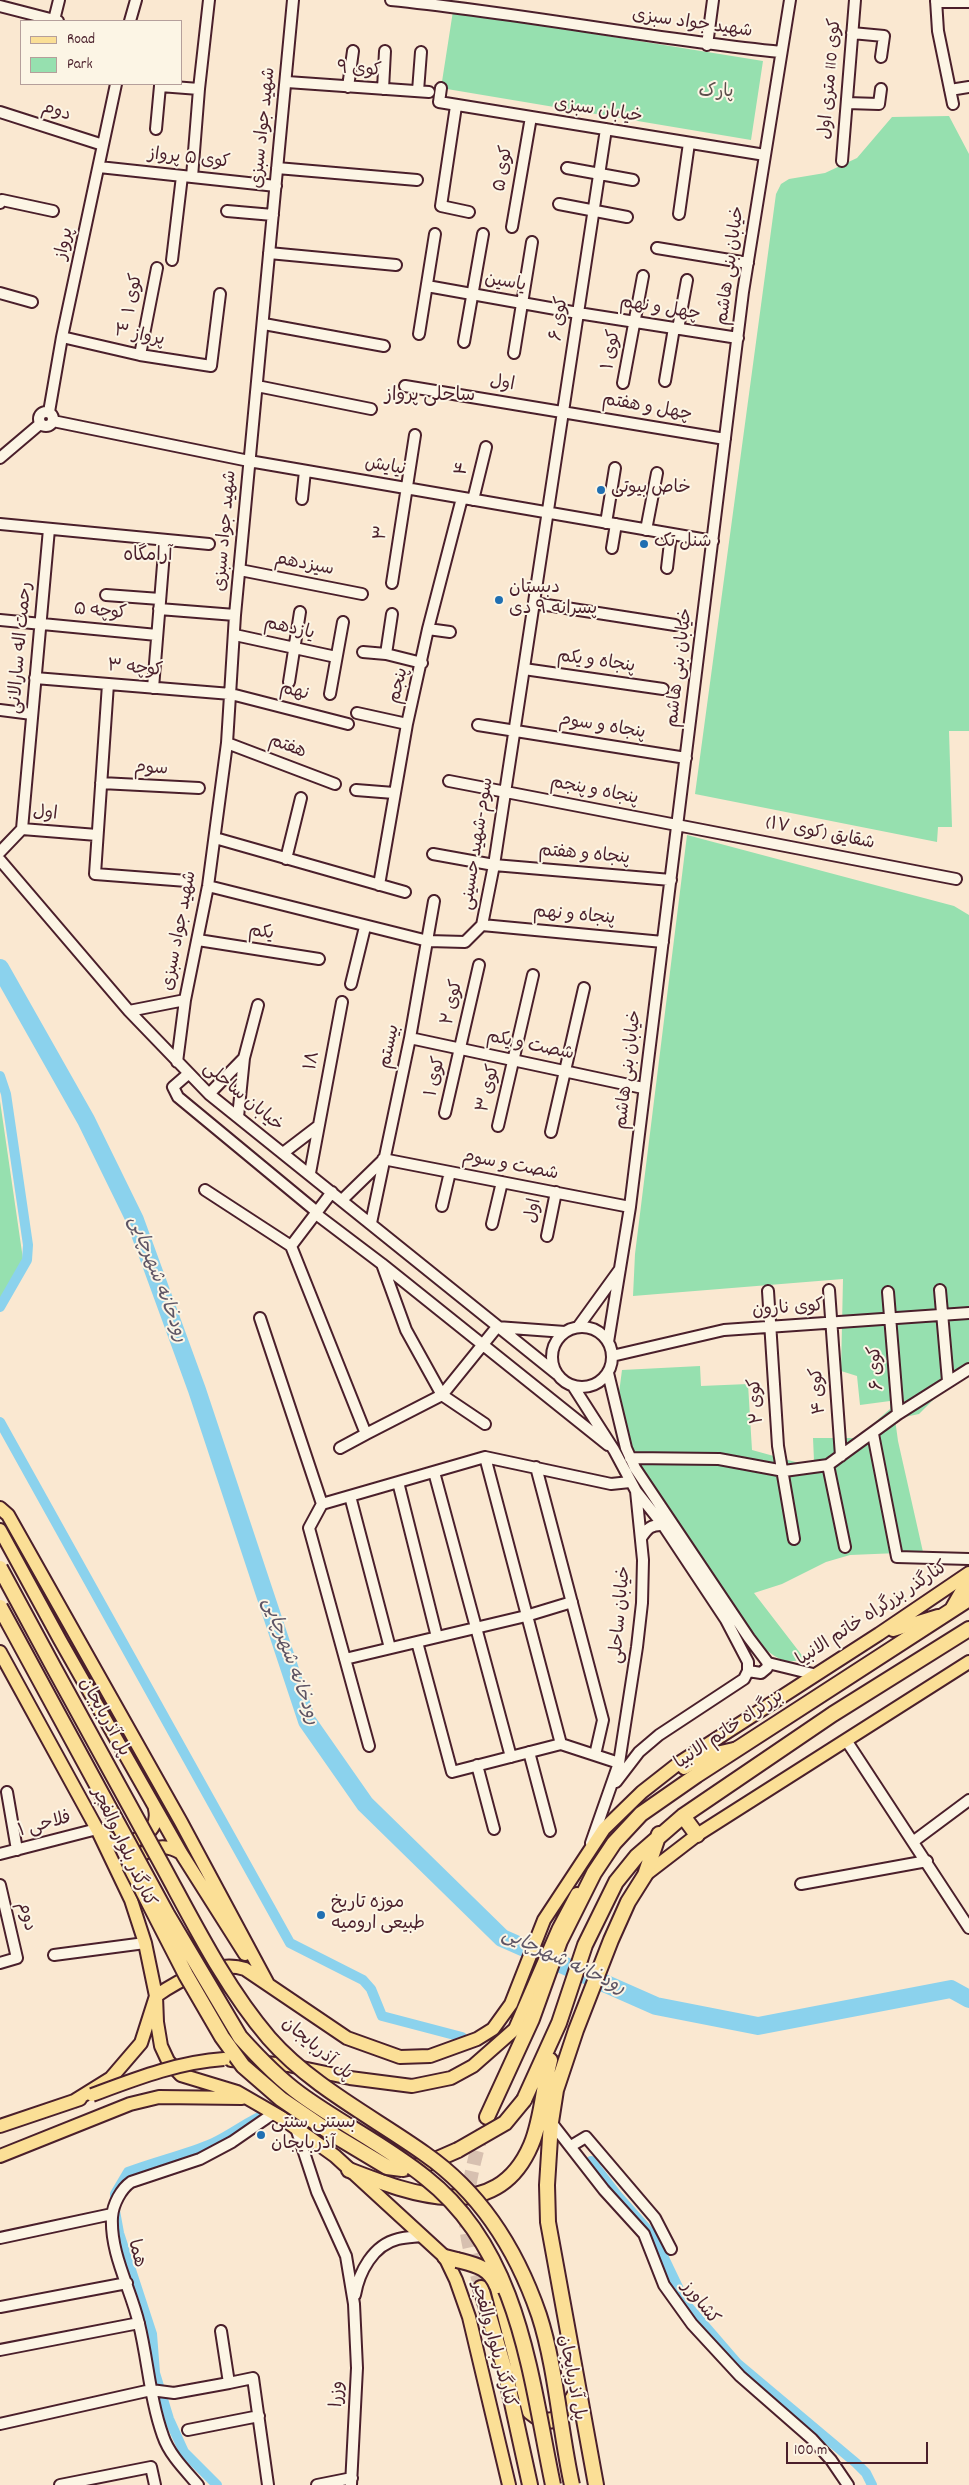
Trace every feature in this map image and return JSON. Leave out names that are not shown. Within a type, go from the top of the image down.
[{"type":"highway","name":"پل آذربایجان","points":[[0,1568],[192,1920],[236,1993],[270,2039],[312,2077],[428,2156],[470,2193],[500,2231],[521,2270],[539,2317],[572,2485]]},
{"type":"highway","points":[[949,1612],[969,1580]]},
{"type":"highway","name":"بزرگراه خاتم الانبیا","points":[[487,2116],[561,1928],[614,1843],[641,1814],[738,1748],[969,1599]]},
{"type":"highway","points":[[0,1607],[104,1801],[222,2010],[254,2053],[300,2094],[426,2178],[454,2204],[483,2242],[502,2279],[516,2315],[526,2351],[553,2485]]},
{"type":"highway","points":[[104,1801],[130,1866],[182,1968],[222,2037],[243,2066],[301,2114],[376,2162],[387,2167],[402,2169],[426,2164],[484,2136],[505,2122],[524,2100],[558,2023],[584,1946],[616,1882],[637,1856],[659,1834],[833,1714],[969,1629]]},
{"type":"highway","points":[[683,1816],[697,1835]]},
{"type":"highway","points":[[596,2485],[548,2222],[547,2184],[551,2122],[556,2090],[576,2030],[628,1902],[645,1876],[659,1834]]},
{"type":"highway","points":[[349,2170],[421,2194],[474,2197],[494,2190],[507,2181],[518,2171],[535,2132],[558,2023]]},
{"type":"highway","points":[[451,2259],[484,2267],[494,2277],[530,2412],[540,2421],[552,2421],[562,2416],[578,2390]]},
{"type":"highway","points":[[481,2288],[505,2371],[530,2485]]},
{"type":"main road","points":[[0,1508],[8,1515],[181,1822],[269,1986]]},
{"type":"main road","points":[[0,1530],[181,1853],[232,1937],[269,1986]]},
{"type":"main road","name":"کنارگذر بزرگراه خاتم الانبیا","points":[[508,2008],[544,1920],[604,1829],[642,1792],[679,1763],[813,1674],[879,1634],[969,1573]]},
{"type":"main road","points":[[879,1634],[949,1612]]},
{"type":"main road","name":"کنارگذر بلوار والفجر","points":[[0,1652],[97,1829],[131,1900],[144,1943],[156,1996],[157,2022],[161,2046],[168,2061],[181,2075],[237,2092],[296,2128],[335,2156],[422,2236],[451,2259],[468,2317],[509,2485]]},
{"type":"main road","points":[[645,1876],[697,1835],[969,1662]]},
{"type":"main road","points":[[642,1792],[708,1756],[738,1748]]},
{"type":"main road","points":[[97,1829],[113,1841],[136,1841],[154,1826],[156,1814],[154,1803]]},
{"type":"main road","points":[[131,1900],[135,1864],[143,1854],[154,1848],[167,1846],[181,1853]]},
{"type":"main road","points":[[74,2101],[111,2078],[141,2044],[156,1996],[189,1977],[222,1966],[238,1967],[245,1970],[347,2038],[400,2057],[430,2056],[463,2046],[493,2029],[508,2008],[518,1999],[547,1927],[552,1919],[561,1928],[574,1898],[591,1879]]},
{"type":"main road","points":[[0,2126],[147,2074],[185,2065],[224,2060],[288,2065],[382,2083],[412,2086],[431,2083],[451,2078],[473,2066],[501,2043],[524,2019]]},
{"type":"main road","points":[[0,2156],[130,2104],[159,2098],[249,2098]]},
{"type":"street","points":[[56,20],[59,0]]},
{"type":"street","points":[[130,20],[136,0]]},
{"type":"street","points":[[172,260],[187,177],[209,0]]},
{"type":"street","name":"شهید جواد سبزی","points":[[177,1062],[185,1000],[208,886],[227,743],[236,615],[277,168],[287,82],[293,0]]},
{"type":"street","name":"شهید جواد سبزی","points":[[390,0],[453,6],[708,45],[782,52]]},
{"type":"street","points":[[708,45],[713,0]]},
{"type":"street","name":"خیابان بنی هاشم","points":[[608,1342],[622,1266],[630,1207],[643,1088],[671,880],[748,263],[790,0]]},
{"type":"street","name":"کوی 110 متری اول","points":[[842,161],[855,0]]},
{"type":"street","points":[[953,104],[938,31],[936,1],[969,2]]},
{"type":"street","points":[[0,6],[52,20]]},
{"type":"street","points":[[852,34],[884,36],[881,57]]},
{"type":"street","points":[[348,86],[353,51]]},
{"type":"street","points":[[383,89],[385,51]]},
{"type":"street","points":[[418,91],[421,52]]},
{"type":"street","name":"کوی ۹","points":[[287,82],[429,92]]},
{"type":"street","name":"پرواز","points":[[51,417],[62,336],[116,85]]},
{"type":"street","points":[[156,129],[161,85],[199,89]]},
{"type":"street","points":[[950,90],[969,86]]},
{"type":"street","points":[[441,88],[440,102],[456,106],[440,206],[469,212]]},
{"type":"street","points":[[847,103],[879,104],[881,89]]},
{"type":"street","name":"خیابان سبزی","points":[[456,106],[765,155]]},
{"type":"street","name":"دوم","points":[[0,112],[103,145]]},
{"type":"street","name":"کوی ۵","points":[[512,227],[531,117]]},
{"type":"street","name":"کوی ۶","points":[[548,513],[606,129]]},
{"type":"street","points":[[679,214],[689,142]]},
{"type":"street","name":"کوی ۵ پرواز","points":[[99,168],[276,186]]},
{"type":"street","points":[[277,168],[417,180]]},
{"type":"street","points":[[567,168],[633,180]]},
{"type":"street","points":[[0,203],[2,200],[53,211]]},
{"type":"street","points":[[559,204],[627,217]]},
{"type":"street","points":[[227,211],[273,215]]},
{"type":"street","points":[[419,334],[435,234]]},
{"type":"street","points":[[464,342],[483,234]]},
{"type":"street","points":[[522,303],[532,242]]},
{"type":"street","points":[[657,248],[748,263]]},
{"type":"street","points":[[269,253],[396,265]]},
{"type":"street","name":"کوی ۱","points":[[140,355],[157,268]]},
{"type":"street","points":[[634,322],[643,276]]},
{"type":"street","points":[[665,381],[687,280]]},
{"type":"street","name":"یاسین","points":[[427,286],[578,314]]},
{"type":"street","points":[[0,293],[32,302]]},
{"type":"street","name":"پرواز ۳","points":[[62,336],[140,355],[210,366],[220,294]]},
{"type":"street","name":"اول","points":[[514,353],[522,303]]},
{"type":"street","name":"چهل و نهم","points":[[578,314],[738,338]]},
{"type":"street","name":"کوی ۱","points":[[623,383],[634,322]]},
{"type":"street","points":[[264,324],[384,346]]},
{"type":"street","points":[[257,386],[372,409]]},
{"type":"street","name":"اول","points":[[405,386],[564,411]]},
{"type":"street","name":"چهل و هفتم","points":[[564,411],[726,439]]},
{"type":"street","points":[[0,458],[40,424],[38,419],[40,414],[44,412],[51,417]]},
{"type":"street","name":"نیایش","points":[[51,417],[250,462],[713,541]]},
{"type":"street","name":"۳","points":[[392,583],[415,435]]},
{"type":"street","name":"۴","points":[[473,500],[486,447]]},
{"type":"street","points":[[612,548],[611,523],[615,468]]},
{"type":"street","points":[[302,499],[305,471]]},
{"type":"street","points":[[646,530],[657,473]]},
{"type":"street","name":"پنجم","points":[[379,885],[407,724],[422,664],[428,629],[462,498]]},
{"type":"street","name":"سوم-شهید حسینی","points":[[208,886],[428,941],[465,942],[482,925],[494,865],[548,513]]},
{"type":"street","points":[[0,524],[209,544]]},
{"type":"street","name":"رحمت اله سارالانی","points":[[22,829],[49,529]]},
{"type":"street","points":[[667,568],[671,534]]},
{"type":"street","points":[[153,688],[165,540]]},
{"type":"street","name":"سیزدهم","points":[[240,570],[362,594]]},
{"type":"street","points":[[106,595],[236,615]]},
{"type":"street","points":[[534,603],[675,626]]},
{"type":"street","points":[[289,682],[300,612]]},
{"type":"street","points":[[386,654],[392,614]]},
{"type":"street","name":"کوچه ۵","points":[[0,620],[157,635]]},
{"type":"street","points":[[330,694],[343,622]]},
{"type":"street","points":[[428,629],[450,632]]},
{"type":"street","name":"یازدهم","points":[[235,634],[336,657]]},
{"type":"street","points":[[363,652],[386,654],[422,664]]},
{"type":"street","name":"پنجاه و یکم","points":[[524,669],[663,689]]},
{"type":"street","name":"کوچه ۳","points":[[36,678],[231,694]]},
{"type":"street","points":[[108,684],[95,874],[187,880]]},
{"type":"street","name":"نهم","points":[[231,694],[348,724]]},
{"type":"street","points":[[0,710],[32,714]]},
{"type":"street","points":[[356,713],[407,724]]},
{"type":"street","points":[[478,725],[514,731]]},
{"type":"street","name":"پنجاه و سوم","points":[[514,731],[686,758]]},
{"type":"street","name":"هفتم","points":[[227,743],[335,784]]},
{"type":"street","points":[[449,781],[504,792]]},
{"type":"street","name":"سوم","points":[[101,783],[199,788]]},
{"type":"street","points":[[356,790],[394,793]]},
{"type":"street","name":"پنجاه و پنجم","points":[[504,792],[678,824]]},
{"type":"street","points":[[286,858],[301,798]]},
{"type":"street","name":"شقایق (کوی ۱۷)","points":[[678,824],[956,879]]},
{"type":"street","name":"اول","points":[[0,852],[22,829],[97,835]]},
{"type":"street","points":[[214,838],[405,892]]},
{"type":"street","name":"پنجاه و هفتم","points":[[433,854],[494,865],[671,880]]},
{"type":"street","name":"خیابان ساحلی","points":[[0,860],[129,1012],[209,1094],[310,1173],[557,1374]]},
{"type":"street","name":"بیستم","points":[[371,1223],[410,1038],[434,901]]},
{"type":"street","name":"پنجاه و نهم","points":[[482,925],[663,942]]},
{"type":"street","points":[[351,984],[366,927]]},
{"type":"street","name":"یکم","points":[[198,940],[319,959]]},
{"type":"street","name":"کوی ۲","points":[[460,1049],[479,965]]},
{"type":"street","points":[[513,1060],[533,976]]},
{"type":"street","points":[[551,1132],[584,988]]},
{"type":"street","points":[[129,1012],[185,1000]]},
{"type":"street","name":"۱۸","points":[[310,1173],[342,1002]]},
{"type":"street","points":[[238,1117],[244,1058],[258,1005]]},
{"type":"street","name":"شصت و یکم","points":[[410,1038],[643,1088]]},
{"type":"street","name":"کوی ۱","points":[[445,1113],[460,1049]]},
{"type":"street","points":[[209,1094],[244,1058]]},
{"type":"street","name":"کوی ۳","points":[[498,1126],[513,1060]]},
{"type":"street","points":[[188,1074],[174,1087],[178,1097],[317,1213],[614,1450]]},
{"type":"street","points":[[283,1152],[318,1127]]},
{"type":"street","points":[[342,1200],[383,1159]]},
{"type":"street","name":"شصت و سوم","points":[[383,1159],[630,1207]]},
{"type":"street","points":[[442,1206],[450,1172]]},
{"type":"street","points":[[492,1224],[502,1182]]},
{"type":"street","points":[[205,1190],[291,1246],[366,1434]]},
{"type":"street","points":[[291,1246],[332,1192]]},
{"type":"street","name":"اول","points":[[547,1236],[556,1192]]},
{"type":"street","points":[[382,1264],[406,1330],[442,1395],[485,1424]]},
{"type":"street","points":[[578,1327],[622,1266]]},
{"type":"street","points":[[829,1290],[831,1323]]},
{"type":"street","points":[[940,1290],[948,1381]]},
{"type":"street","points":[[768,1292],[770,1327]]},
{"type":"street","points":[[888,1292],[890,1319]]},
{"type":"street","name":"کوی نارون","points":[[612,1356],[724,1330],[969,1313]]},
{"type":"street","points":[[260,1318],[322,1504],[310,1528],[370,1746]]},
{"type":"street","name":"کوی ۶","points":[[890,1319],[898,1414]]},
{"type":"street","name":"کوی ۴","points":[[831,1323],[841,1456]]},
{"type":"street","points":[[340,1448],[442,1395],[497,1327],[565,1332]]},
{"type":"street","points":[[608,1373],[596,1384],[589,1387],[573,1386],[557,1374],[553,1366],[552,1351],[559,1337],[565,1332],[578,1327],[595,1330],[608,1342],[612,1356],[608,1373],[626,1448],[643,1480],[749,1638],[768,1663],[813,1674]]},
{"type":"street","name":"کوی ۲","points":[[770,1327],[778,1446],[784,1472],[794,1539]]},
{"type":"street","points":[[630,1458],[719,1460],[784,1472],[828,1465],[898,1414],[969,1369]]},
{"type":"street","name":"خیابان ساحلی","points":[[573,1386],[614,1450],[633,1487],[643,1560],[642,1603],[619,1763],[586,1858]]},
{"type":"street","points":[[873,1434],[896,1557],[969,1559]]},
{"type":"street","points":[[322,1504],[485,1457],[633,1487],[663,1525],[726,1620],[748,1662],[748,1671],[744,1679],[659,1735],[639,1752],[610,1789]]},
{"type":"street","points":[[485,1457],[561,1744]]},
{"type":"street","points":[[828,1465],[845,1547]]},
{"type":"street","points":[[536,1467],[602,1720],[595,1754]]},
{"type":"street","points":[[434,1472],[511,1757]]},
{"type":"street","points":[[398,1482],[437,1637]]},
{"type":"street","points":[[350,1496],[390,1648]]},
{"type":"street","points":[[641,1538],[655,1524],[663,1525]]},
{"type":"street","points":[[345,1659],[526,1616],[572,1602]]},
{"type":"street","points":[[417,1642],[452,1772],[561,1744],[619,1763]]},
{"type":"street","points":[[748,1671],[761,1673],[767,1668],[768,1663]]},
{"type":"street","points":[[846,1740],[914,1841],[969,1928]]},
{"type":"street","points":[[529,1752],[550,1831]]},
{"type":"street","points":[[477,1766],[494,1829]]},
{"type":"street","points":[[7,1792],[17,1850]]},
{"type":"street","points":[[914,1841],[969,1800]]},
{"type":"street","name":"فلاحی ۱","points":[[0,1854],[97,1829]]},
{"type":"street","points":[[801,1884],[927,1861]]},
{"type":"street","name":"دوم","points":[[0,1884],[18,1958],[0,1963]]},
{"type":"street","points":[[54,1955],[144,1943]]},
{"type":"street","name":"هما","points":[[198,2485],[166,2444],[151,2390],[139,2323],[114,2239],[112,2214],[124,2187],[131,2182],[200,2159],[232,2142],[274,2113]]},
{"type":"street","name":"کشاورز","points":[[551,2122],[604,2190],[644,2234],[664,2285],[692,2324],[740,2376],[812,2439],[831,2460],[848,2485]]},
{"type":"street","points":[[296,2128],[316,2192],[346,2256],[354,2304]]},
{"type":"street","points":[[571,2146],[586,2137],[656,2218],[671,2249]]},
{"type":"street","points":[[0,2238],[112,2214]]},
{"type":"street","points":[[354,2304],[358,2281],[369,2259],[385,2245],[397,2239],[422,2236]]},
{"type":"street","points":[[0,2307],[126,2283]]},
{"type":"street","name":"وزرا","points":[[352,2482],[357,2368],[354,2304]]},
{"type":"street","points":[[0,2350],[139,2323]]},
{"type":"street","points":[[221,2331],[229,2383]]},
{"type":"street","points":[[0,2424],[151,2390],[174,2393],[253,2378],[268,2485]]},
{"type":"street","points":[[188,2430],[259,2416]]},
{"type":"street","points":[[60,2485],[151,2467],[155,2485]]},
{"type":"street","points":[[317,2485],[352,2482]]},
{"type":"green space","name":"پارک","points":[[453,11],[763,61],[751,140],[441,88]]},
{"type":"green space","points":[[949,116],[969,154],[969,731],[949,731],[952,827],[938,827],[937,842],[695,794],[776,194],[781,184],[789,179],[825,173],[857,158],[892,117]]},
{"type":"green space","points":[[687,835],[954,906],[969,915],[969,1372],[952,1381],[919,1414],[895,1419],[898,1441],[923,1552],[850,1555],[826,1562],[782,1584],[754,1593],[804,1658],[791,1661],[785,1661],[774,1656],[759,1643],[676,1518],[651,1502],[643,1493],[636,1476],[634,1457],[622,1414],[619,1393],[622,1370],[700,1366],[701,1386],[748,1384],[752,1450],[799,1463],[814,1461],[813,1438],[857,1438],[890,1409],[890,1401],[860,1405],[857,1376],[841,1371],[843,1279],[633,1296],[635,1254]]},
{"type":"green space","points":[[0,1101],[23,1259],[0,1299]]},
{"type":"waterway","name":"رودخانه شهرچایی","points":[[0,968],[86,1120],[135,1220],[197,1390],[307,1721],[365,1804],[502,1938],[656,2006],[758,2026],[951,1989],[969,1999]]},
{"type":"waterway","points":[[0,1076],[6,1094],[28,1245],[27,1260],[0,1307]]},
{"type":"waterway","points":[[0,1422],[290,1943],[363,1980],[371,1989],[382,2016],[462,2037]]},
{"type":"waterway","points":[[217,2485],[184,2452],[169,2419],[155,2373],[152,2334],[119,2233],[115,2211],[115,2194],[128,2172],[213,2143],[271,2112]]},
{"type":"waterway","points":[[591,2161],[617,2195],[654,2237],[686,2304],[737,2363],[856,2463],[866,2473],[872,2485]]},
{"type":"tunnel","points":[[481,2288],[468,2242],[466,2214],[474,2165],[487,2117]]},
{"type":"place","name":"خاص بیوتی","points":[[601,490]]},
{"type":"place","name":"شنل تک","points":[[644,544]]},
{"type":"place","name":"دبستان پسرانه ۹ دی","points":[[499,600]]},
{"type":"place","name":"موزه تاریخ طبیعی ارومیه","points":[[321,1915]]},
{"type":"place","name":"بستنی سنتی آذربایجان","points":[[261,2135]]},
{"type":"district","name":"ساحلی پرواز","points":[[430,397]]},
{"type":"district","name":"آرامگاه","points":[[148,557]]}]
